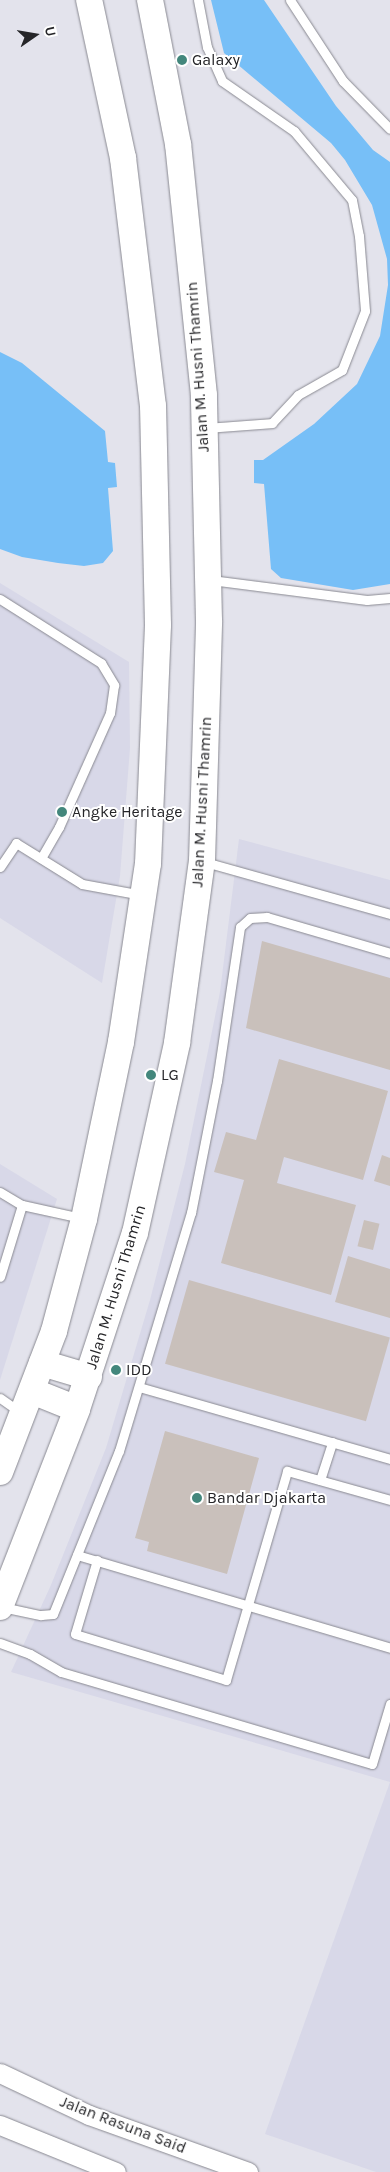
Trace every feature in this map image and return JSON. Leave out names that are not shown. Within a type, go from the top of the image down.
[{"type":"main road","points":[[0,1472],[54,1331],[84,1219],[121,1042],[148,864],[158,624],[153,406],[123,158],[89,0]]},
{"type":"main road","name":"Jalan M. Husni Thamrin","points":[[0,1607],[77,1408],[136,1233],[177,1043],[202,861],[208,579],[204,428],[178,144],[150,0]]},
{"type":"main road","points":[[42,1363],[88,1377]]},
{"type":"main road","points":[[28,1403],[77,1408]]},
{"type":"street","name":"Jalan Rasuna Said","points":[[0,2073],[89,2116],[248,2172]]},
{"type":"street","points":[[0,2125],[116,2172]]},
{"type":"lane","points":[[198,0],[206,47],[222,81],[294,131],[352,200],[359,236],[365,311],[342,370],[298,395],[272,423],[204,428]]},
{"type":"lane","points":[[290,0],[343,81],[390,129]]},
{"type":"lane","points":[[208,579],[367,600],[390,598]]},
{"type":"lane","points":[[0,599],[101,663],[114,685],[110,713],[59,827],[41,858]]},
{"type":"lane","points":[[0,867],[16,843],[82,884],[144,895]]},
{"type":"lane","points":[[202,861],[390,914]]},
{"type":"lane","points":[[0,1607],[41,1615],[53,1614],[119,1451],[191,1213],[217,1081],[240,927],[250,918],[267,917],[390,953]]},
{"type":"lane","points":[[0,1192],[22,1205],[84,1219]]},
{"type":"lane","points":[[0,1278],[22,1205]]},
{"type":"lane","points":[[138,1387],[390,1459]]},
{"type":"lane","points":[[0,1398],[28,1403]]},
{"type":"lane","points":[[320,1480],[332,1442]]},
{"type":"lane","points":[[97,1560],[75,1634],[226,1680],[287,1471],[390,1500]]},
{"type":"lane","points":[[77,1555],[390,1648]]},
{"type":"lane","points":[[0,1643],[30,1654],[61,1672],[372,1764],[390,1704]]},
{"type":"shaded area","name":"Angke Heritage","points":[[0,583],[129,662],[130,748],[120,876],[102,983],[0,918]]},
{"type":"shaded area","points":[[239,839],[390,880],[390,1782],[11,1672],[51,1585],[106,1448],[150,1300],[185,1164],[220,992]]},
{"type":"shaded area","points":[[0,1164],[57,1199],[0,1380]]},
{"type":"shaded area","points":[[390,1782],[390,2172],[376,2172],[265,2134]]},
{"type":"water","points":[[211,0],[264,0],[336,106],[373,150],[390,162],[390,584],[353,590],[281,578],[271,569],[264,484],[254,483],[254,460],[263,460],[314,424],[357,384],[380,336],[388,285],[387,259],[372,205],[345,160],[331,143],[224,53]]},
{"type":"water","points":[[0,352],[22,363],[105,431],[108,462],[115,463],[117,487],[108,488],[113,551],[103,563],[84,566],[58,563],[22,557],[0,549]]},
{"type":"building","points":[[262,941],[390,978],[390,1070],[246,1028]]},
{"type":"building","points":[[279,1059],[388,1091],[363,1180],[284,1157],[277,1183],[356,1205],[331,1295],[221,1263],[244,1180],[214,1172],[226,1132],[256,1140]]},
{"type":"building","points":[[382,1155],[390,1158],[390,1186],[374,1181]]},
{"type":"building","points":[[364,1220],[380,1224],[373,1250],[357,1246]]},
{"type":"building","points":[[348,1256],[390,1269],[390,1318],[335,1302]]},
{"type":"building","points":[[189,1280],[390,1338],[366,1421],[165,1364]]},
{"type":"building","name":"Bandar Djakarta","points":[[165,1431],[259,1458],[227,1574],[147,1551],[149,1542],[135,1538]]},
{"type":"place","name":"Galaxy","points":[[182,60]]},
{"type":"place","name":"Angke Heritage","points":[[62,812]]},
{"type":"place","name":"LG","points":[[151,1075]]},
{"type":"place","name":"IDD","points":[[116,1370]]},
{"type":"place","name":"Bandar Djakarta","points":[[197,1498]]}]
